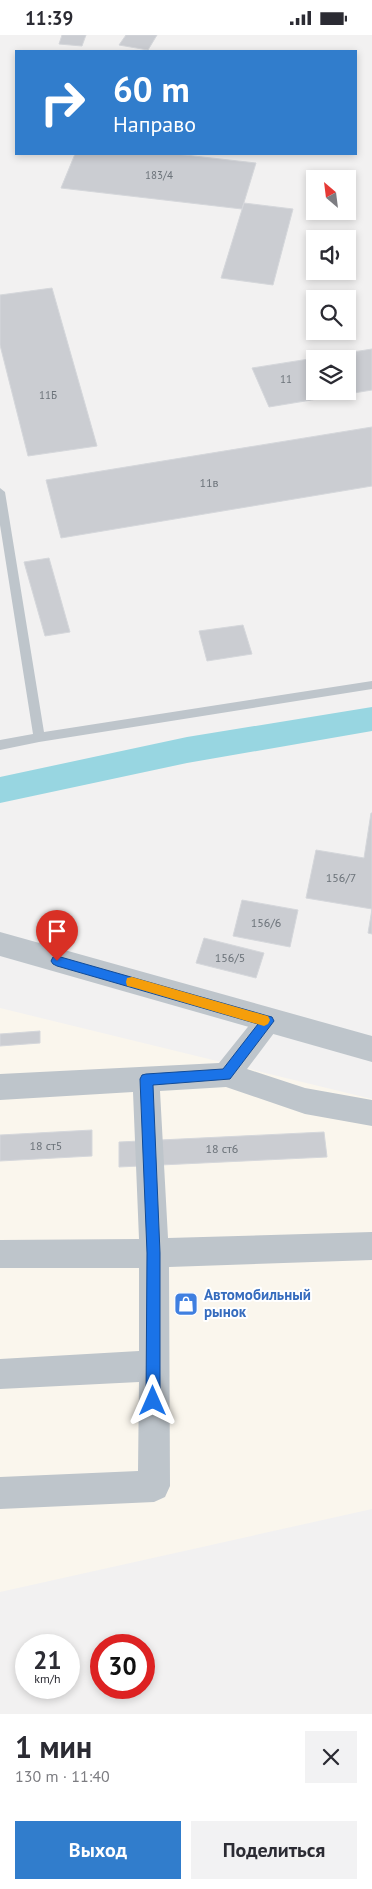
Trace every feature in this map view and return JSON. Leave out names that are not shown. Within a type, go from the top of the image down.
[{"type":"street","points":[[0,944],[372,1049]]},
{"type":"street","points":[[226,1075],[268,1021]]},
{"type":"street","points":[[0,1087],[226,1075],[305,1101],[372,1113]]},
{"type":"street","points":[[0,1493],[154,1486],[152,1366],[154,1253],[146,1079]]},
{"type":"street","points":[[0,1254],[78,1256],[372,1245]]},
{"type":"street","points":[[0,1374],[152,1366]]},
{"type":"lane","points":[[0,492],[40,737]]},
{"type":"lane","points":[[0,745],[40,737],[372,685]]},
{"type":"shaded area","name":"Автомобильный рынок","points":[[0,1008],[372,1099],[372,1509],[0,1592]]},
{"type":"building","points":[[62,35],[86,35],[82,46],[59,44]]},
{"type":"building","points":[[126,35],[157,35],[148,50],[119,45]]},
{"type":"building","points":[[75,155],[185,155],[256,163],[242,209],[61,188]]},
{"type":"building","points":[[244,203],[293,209],[273,285],[221,278]]},
{"type":"building","points":[[52,288],[97,446],[28,456],[0,345],[0,295]]},
{"type":"building","points":[[372,349],[372,390],[356,393],[356,352]]},
{"type":"building","points":[[306,359],[306,400],[311,400],[269,407],[252,368]]},
{"type":"building","points":[[372,427],[372,486],[61,538],[46,480]]},
{"type":"building","points":[[49,558],[70,632],[45,636],[24,562]]},
{"type":"building","points":[[243,625],[252,654],[207,661],[199,631]]},
{"type":"building","points":[[371,813],[372,909],[306,898],[316,850],[364,858]]},
{"type":"building","points":[[242,900],[298,910],[290,947],[233,936]]},
{"type":"building","points":[[372,909],[372,934],[368,933]]},
{"type":"building","points":[[204,938],[264,953],[256,978],[196,963]]},
{"type":"building","points":[[40,1031],[40,1043],[0,1046],[0,1034]]},
{"type":"building","points":[[92,1130],[92,1156],[0,1161],[0,1135]]},
{"type":"building","points":[[324,1132],[327,1157],[119,1167],[119,1142]]},
{"type":"waterway","points":[[0,790],[187,750],[372,719]]},
{"type":"slow traffic","points":[[132,982],[264,1020]]},
{"type":"place","name":"Автомобильный рынок","points":[[186,1304]]},
{"type":"route","points":[[57,961],[268,1021],[226,1075],[146,1079],[154,1253],[153,1401]]}]
